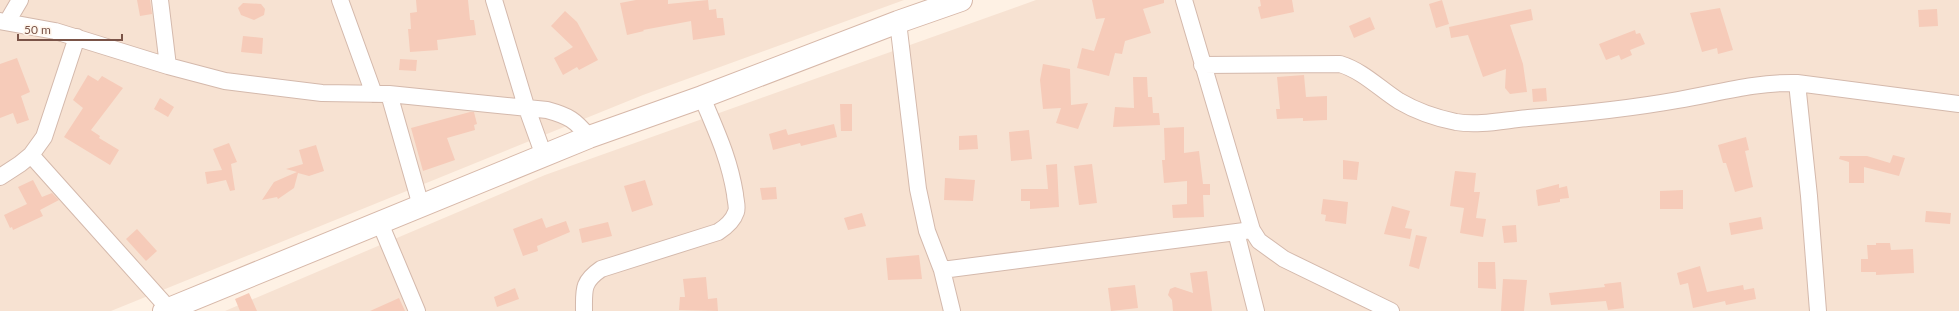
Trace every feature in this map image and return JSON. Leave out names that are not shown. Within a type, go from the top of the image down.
[{"type":"street","points":[[20,0],[3,21],[77,37],[168,66],[225,81],[271,88],[322,93],[382,94],[526,106],[567,116],[589,137]]},
{"type":"street","points":[[160,0],[168,66]]},
{"type":"street","points":[[340,0],[382,94],[421,206]]},
{"type":"street","points":[[494,0],[526,106],[544,156]]},
{"type":"street","points":[[31,155],[166,310],[589,137],[702,97],[898,22],[961,0]]},
{"type":"street","points":[[1184,0],[1244,231],[1256,311]]},
{"type":"street","points":[[898,22],[918,190],[927,231],[942,270],[952,311]]},
{"type":"street","points":[[0,177],[31,155],[44,138],[77,37]]},
{"type":"street","points":[[1202,65],[1340,64],[1353,69],[1399,101],[1418,111],[1456,122],[1473,123],[1565,115],[1677,100],[1745,86],[1773,83],[1797,83],[1959,104]]},
{"type":"street","points":[[1797,83],[1809,196],[1818,311]]},
{"type":"street","points":[[584,311],[584,286],[597,272],[718,232],[729,224],[734,217],[737,210],[732,172],[722,140],[702,97]]},
{"type":"street","points":[[380,223],[417,311]]},
{"type":"street","points":[[942,270],[1244,231],[1284,259],[1390,311]]},
{"type":"shaded area","points":[[0,0],[904,0],[643,95],[111,311],[0,311]]},
{"type":"shaded area","points":[[1036,0],[1959,0],[1959,311],[225,311],[545,175]]},
{"type":"building","points":[[137,0],[150,0],[152,14],[140,16]]},
{"type":"building","points":[[416,0],[468,0],[470,20],[474,20],[476,35],[437,40],[438,50],[410,52],[408,29],[411,29],[410,13],[417,12]]},
{"type":"building","points":[[636,0],[668,0],[668,4],[708,0],[709,10],[716,9],[717,18],[723,18],[725,35],[693,40],[691,21],[643,30],[644,31],[627,35],[620,3]]},
{"type":"building","points":[[1092,0],[1164,0],[1164,3],[1143,9],[1151,33],[1125,41],[1122,54],[1115,53],[1109,76],[1077,68],[1082,48],[1094,51],[1105,18],[1096,19]]},
{"type":"building","points":[[1260,0],[1292,0],[1294,12],[1261,19],[1258,7],[1261,6]]},
{"type":"building","points":[[1442,0],[1449,24],[1436,28],[1429,4]]},
{"type":"building","points":[[243,3],[261,4],[265,9],[264,15],[254,20],[241,15],[238,8]]},
{"type":"building","points":[[1720,8],[1733,50],[1718,54],[1717,48],[1702,52],[1690,13]]},
{"type":"building","points":[[1531,9],[1533,20],[1510,25],[1523,64],[1527,92],[1510,94],[1505,88],[1506,69],[1483,77],[1468,35],[1451,38],[1449,27]]},
{"type":"building","points":[[1937,9],[1938,26],[1919,27],[1918,10]]},
{"type":"building","points":[[565,11],[577,22],[598,60],[579,70],[577,67],[563,75],[554,58],[573,47],[551,26]]},
{"type":"building","points":[[1370,17],[1375,29],[1354,38],[1349,26]]},
{"type":"building","points":[[1635,30],[1636,34],[1640,33],[1645,44],[1630,50],[1632,55],[1621,60],[1619,55],[1606,60],[1599,44]]},
{"type":"building","points":[[243,36],[263,38],[262,54],[241,52]]},
{"type":"building","points":[[17,58],[30,92],[21,96],[29,120],[17,124],[13,113],[0,118],[0,64]]},
{"type":"building","points":[[400,59],[417,60],[416,71],[399,70]]},
{"type":"building","points":[[1043,64],[1070,69],[1071,105],[1088,103],[1078,129],[1056,123],[1061,108],[1043,109],[1040,80]]},
{"type":"building","points":[[88,75],[98,81],[102,76],[123,88],[91,130],[100,136],[99,138],[119,150],[110,165],[64,137],[83,108],[73,100]]},
{"type":"building","points":[[1304,75],[1306,97],[1327,96],[1327,120],[1303,121],[1303,118],[1277,119],[1276,109],[1280,109],[1277,77]]},
{"type":"building","points":[[1133,77],[1147,77],[1148,97],[1152,97],[1153,113],[1159,113],[1160,125],[1113,127],[1115,107],[1134,108]]},
{"type":"building","points":[[1546,88],[1547,101],[1533,102],[1532,89]]},
{"type":"building","points":[[160,98],[174,107],[168,117],[154,109]]},
{"type":"building","points":[[840,104],[852,104],[852,131],[841,131]]},
{"type":"building","points":[[474,112],[477,124],[474,125],[475,130],[447,138],[455,160],[423,171],[411,128]]},
{"type":"building","points":[[834,124],[837,137],[801,146],[800,143],[773,150],[769,134],[786,129],[788,135]]},
{"type":"building","points":[[1184,127],[1184,153],[1199,151],[1203,184],[1210,184],[1210,195],[1203,195],[1204,217],[1173,218],[1172,205],[1187,204],[1187,181],[1164,183],[1162,160],[1165,160],[1164,128]]},
{"type":"building","points":[[1029,130],[1032,159],[1011,161],[1009,132]]},
{"type":"building","points":[[977,135],[978,149],[959,150],[959,136]]},
{"type":"building","points":[[1746,137],[1749,150],[1745,151],[1753,187],[1735,192],[1726,163],[1723,163],[1718,145]]},
{"type":"building","points":[[229,143],[237,162],[231,164],[235,190],[230,191],[226,180],[207,184],[205,172],[222,170],[213,149]]},
{"type":"building","points":[[316,145],[324,171],[309,176],[298,173],[294,188],[278,199],[277,197],[262,200],[274,182],[297,172],[286,169],[303,164],[299,150]]},
{"type":"building","points":[[1893,155],[1905,158],[1899,176],[1864,167],[1864,183],[1849,183],[1849,162],[1839,159],[1840,156],[1867,156],[1890,163]]},
{"type":"building","points":[[1343,160],[1359,162],[1357,180],[1343,179]]},
{"type":"building","points":[[1057,164],[1059,207],[1030,209],[1030,201],[1021,201],[1021,189],[1048,189],[1046,165]]},
{"type":"building","points":[[1092,164],[1097,203],[1079,205],[1074,166]]},
{"type":"building","points":[[1455,171],[1476,173],[1474,192],[1480,192],[1476,218],[1486,219],[1483,237],[1460,233],[1464,208],[1450,206]]},
{"type":"building","points":[[945,178],[975,180],[973,201],[944,200]]},
{"type":"building","points":[[33,180],[42,197],[52,193],[59,200],[40,210],[43,216],[13,230],[12,227],[10,228],[4,215],[27,204],[18,187]]},
{"type":"building","points":[[645,180],[653,205],[632,212],[624,186]]},
{"type":"building","points":[[1559,184],[1559,188],[1567,186],[1569,198],[1560,199],[1560,202],[1538,206],[1536,190]]},
{"type":"building","points":[[776,187],[777,199],[762,200],[760,188]]},
{"type":"building","points":[[1683,190],[1683,209],[1660,209],[1660,191]]},
{"type":"building","points":[[1323,199],[1348,202],[1346,224],[1325,221],[1326,215],[1321,214]]},
{"type":"building","points":[[1392,206],[1410,211],[1405,228],[1412,229],[1410,239],[1384,234]]},
{"type":"building","points":[[1926,211],[1951,213],[1950,224],[1925,222]]},
{"type":"building","points":[[862,213],[866,226],[848,230],[844,218]]},
{"type":"building","points":[[1761,217],[1763,229],[1731,235],[1729,223]]},
{"type":"building","points":[[542,218],[546,228],[566,221],[570,232],[537,246],[538,251],[523,256],[513,229]]},
{"type":"building","points":[[608,222],[612,236],[582,243],[579,229]]},
{"type":"building","points":[[1516,225],[1517,242],[1504,243],[1502,226]]},
{"type":"building","points":[[137,229],[157,251],[146,261],[126,239]]},
{"type":"building","points":[[1416,235],[1427,237],[1419,269],[1409,266]]},
{"type":"building","points":[[1876,243],[1890,243],[1891,250],[1913,249],[1914,273],[1876,275],[1876,272],[1861,272],[1861,259],[1868,259],[1867,245],[1876,245]]},
{"type":"building","points":[[919,255],[922,279],[888,280],[886,258]]},
{"type":"building","points":[[1478,262],[1495,262],[1496,289],[1478,288]]},
{"type":"building","points":[[1700,266],[1707,292],[1743,285],[1744,290],[1754,288],[1756,299],[1726,305],[1725,301],[1693,308],[1688,283],[1680,285],[1677,273]]},
{"type":"building","points":[[1207,271],[1212,311],[1173,311],[1172,300],[1168,295],[1170,289],[1175,287],[1193,293],[1190,273]]},
{"type":"building","points":[[706,277],[708,299],[717,298],[718,311],[679,310],[680,297],[685,297],[683,279]]},
{"type":"building","points":[[1503,279],[1527,280],[1524,311],[1501,311]]},
{"type":"building","points":[[1621,282],[1624,308],[1608,310],[1606,301],[1551,305],[1549,293],[1605,287],[1604,284]]},
{"type":"building","points":[[1135,285],[1138,308],[1111,311],[1108,288]]},
{"type":"building","points":[[515,288],[519,299],[497,307],[494,297]]},
{"type":"building","points":[[249,293],[257,311],[240,311],[235,299]]},
{"type":"building","points":[[399,298],[405,311],[370,311]]}]
